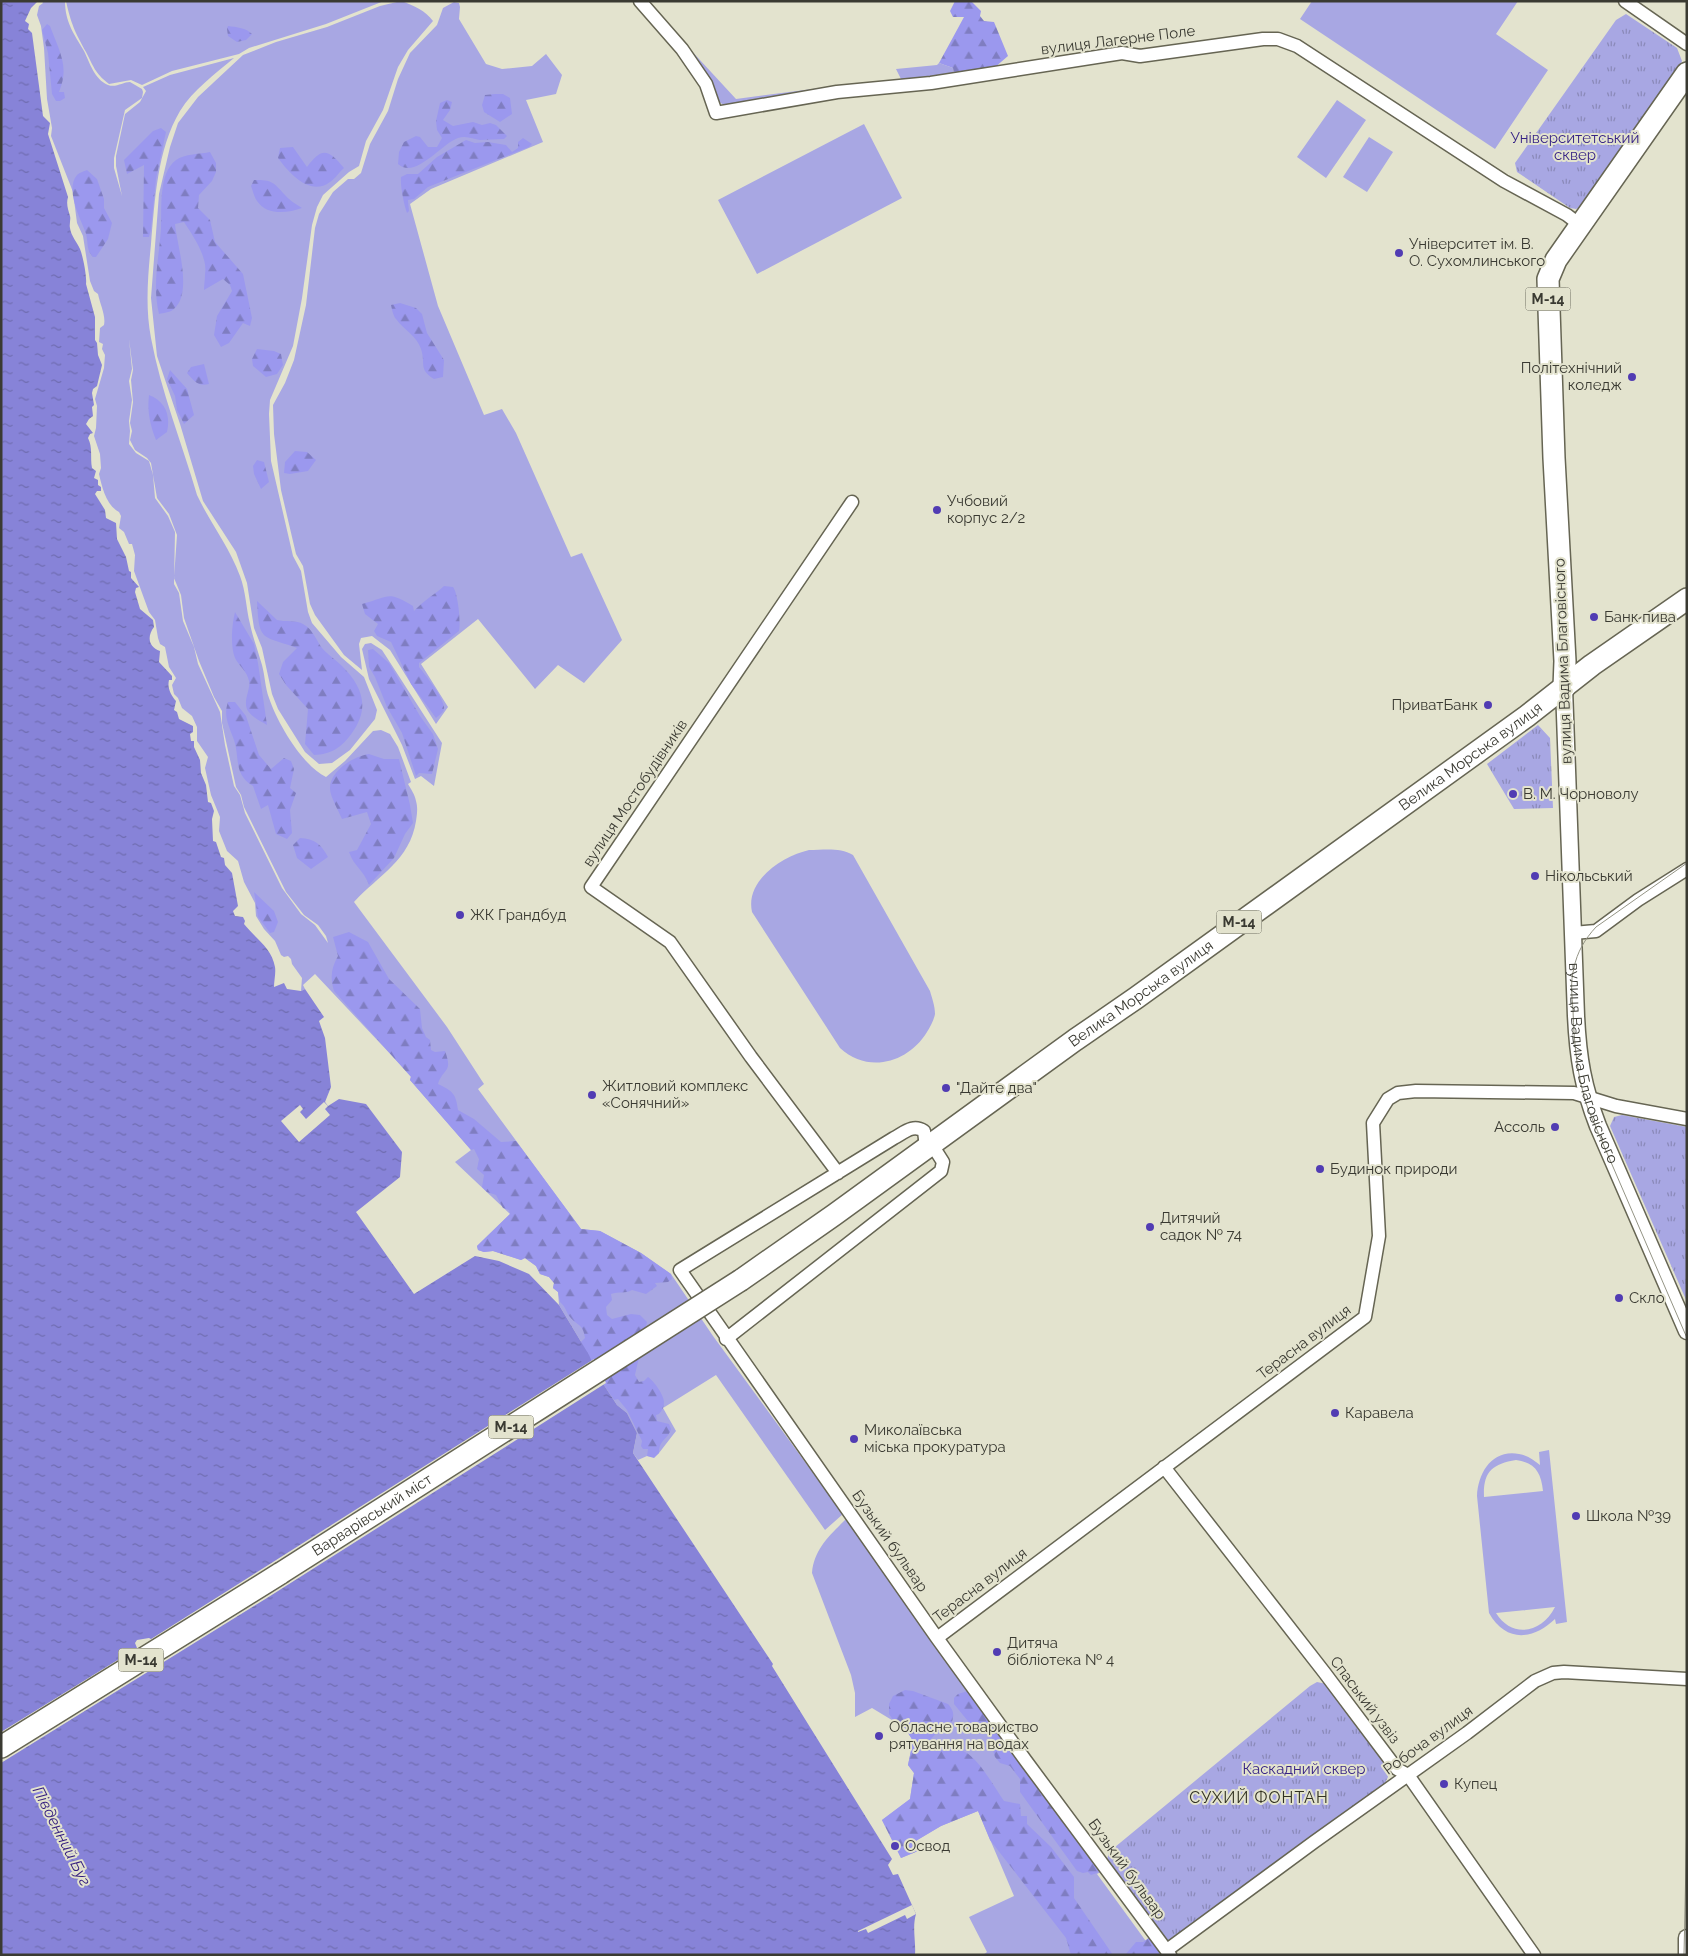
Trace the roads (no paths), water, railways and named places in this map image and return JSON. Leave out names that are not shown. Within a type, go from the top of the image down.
[{"type":"highway","name":"вулиця Вадима Благовісного","points":[[1564,688],[1565,661],[1554,458],[1548,279],[1556,260],[1687,73]]},
{"type":"highway","name":"Велика Морська вулиця","points":[[740,1280],[1136,998],[1564,688],[1592,665],[1687,599]]},
{"type":"highway","name":"Варварівський міст","points":[[1,1747],[203,1622],[740,1280]]},
{"type":"street","name":"вулиця Лагерне Поле","points":[[640,1],[687,56],[706,84],[716,113],[836,92],[931,84],[1122,53],[1140,56],[1263,38],[1278,39],[1297,46],[1504,181],[1580,225]]},
{"type":"street","points":[[1625,1],[1687,44]]},
{"type":"street","name":"вулиця Мостобудівників","points":[[838,1173],[751,1057],[670,942],[592,887],[852,502]]},
{"type":"street","name":"вулиця Вадима Благовісного","points":[[1564,688],[1577,1040],[1580,1070],[1586,1096],[1686,1325]]},
{"type":"street","points":[[1573,932],[1596,931],[1638,900],[1687,869]]},
{"type":"street","name":"Терасна вулиця","points":[[937,1638],[1364,1316],[1379,1236],[1373,1123],[1388,1099],[1398,1093],[1416,1091],[1561,1092],[1586,1096],[1616,1106],[1687,1119]]},
{"type":"street","name":"Бузький бульвар","points":[[726,1339],[941,1171],[944,1162],[936,1151],[926,1147],[924,1131],[912,1127],[680,1270],[726,1339],[937,1638],[1026,1762],[1169,1952]]},
{"type":"street","name":"Спаський узвіз","points":[[1164,1467],[1398,1769],[1408,1775],[1534,1955]]},
{"type":"street","name":"Робоча вулиця","points":[[1169,1952],[1535,1681],[1553,1673],[1687,1679]]},
{"type":"street","points":[[1687,1938],[1687,1955]]},
{"type":"water","name":"Південний Буг","points":[[1,1],[38,1],[31,8],[25,21],[29,24],[28,29],[32,33],[43,116],[50,123],[48,134],[68,197],[67,204],[71,231],[80,249],[83,261],[86,284],[95,317],[95,340],[102,365],[97,386],[93,389],[92,393],[93,416],[86,424],[93,433],[88,438],[92,468],[96,471],[94,478],[98,480],[98,485],[101,487],[101,491],[97,491],[95,494],[105,510],[106,518],[116,523],[117,539],[126,557],[131,578],[139,587],[136,588],[135,592],[140,609],[153,620],[154,627],[150,634],[150,641],[153,647],[160,651],[159,662],[172,676],[172,680],[169,680],[169,689],[176,701],[174,710],[177,712],[179,719],[193,726],[193,732],[190,734],[191,741],[194,741],[194,747],[200,760],[208,802],[211,803],[214,811],[212,819],[213,841],[216,842],[221,857],[224,858],[225,865],[232,873],[238,906],[233,911],[235,916],[243,917],[244,924],[270,954],[275,967],[274,987],[284,983],[287,989],[301,991],[305,989],[324,1017],[319,1021],[325,1038],[331,1087],[325,1102],[328,1106],[339,1099],[366,1104],[402,1152],[400,1177],[356,1212],[414,1294],[475,1256],[499,1261],[529,1274],[559,1305],[589,1355],[600,1379],[617,1405],[627,1413],[637,1433],[633,1453],[773,1664],[772,1666],[892,1859],[888,1865],[893,1875],[898,1874],[916,1914],[914,1924],[915,1955],[1,1955]]},
{"type":"tram line","points":[[1687,863],[1596,927],[1579,951],[1573,973],[1572,989],[1577,1060],[1581,1085],[1588,1109],[1687,1338]]},
{"type":"tram line","points":[[1684,1955],[1687,1814]]},
{"type":"place","name":"Університет ім. В. О. Сухомлинського","points":[[1399,253]]},
{"type":"place","name":"Політехнічний коледж","points":[[1632,377]]},
{"type":"place","name":"Учбовий корпус 2/2","points":[[937,510]]},
{"type":"place","name":"Банк пива","points":[[1594,617]]},
{"type":"place","name":"ПриватБанк","points":[[1488,705]]},
{"type":"place","name":"В. М. Чорноволу","points":[[1513,794]]},
{"type":"place","name":"Нікольський","points":[[1535,876]]},
{"type":"place","name":"ЖК Грандбуд","points":[[460,915]]},
{"type":"place","name":"\"Дайте два\"","points":[[946,1088]]},
{"type":"place","name":"Житловий комплекс «Сонячний»","points":[[592,1095]]},
{"type":"place","name":"Ассоль","points":[[1555,1127]]},
{"type":"place","name":"Будинок природи","points":[[1320,1169]]},
{"type":"place","name":"Дитячий садок № 74","points":[[1150,1227]]},
{"type":"place","name":"Скло","points":[[1619,1298]]},
{"type":"place","name":"Каравела","points":[[1335,1413]]},
{"type":"place","name":"Миколаївська міська прокуратура","points":[[854,1439]]},
{"type":"place","name":"Школа №39","points":[[1576,1516]]},
{"type":"place","name":"Дитяча бібліотека № 4","points":[[997,1652]]},
{"type":"place","name":"Обласне товариство рятування на водах","points":[[879,1736]]},
{"type":"place","name":"Купец","points":[[1444,1784]]},
{"type":"place","name":"Освод","points":[[895,1846]]},
{"type":"district","name":"СУХИЙ ФОНТАН","points":[[1259,1797]]},
{"type":"park label","name":"Університетський сквер","points":[[1575,146]]},
{"type":"park label","name":"Каскадний сквер","points":[[1304,1769]]}]
